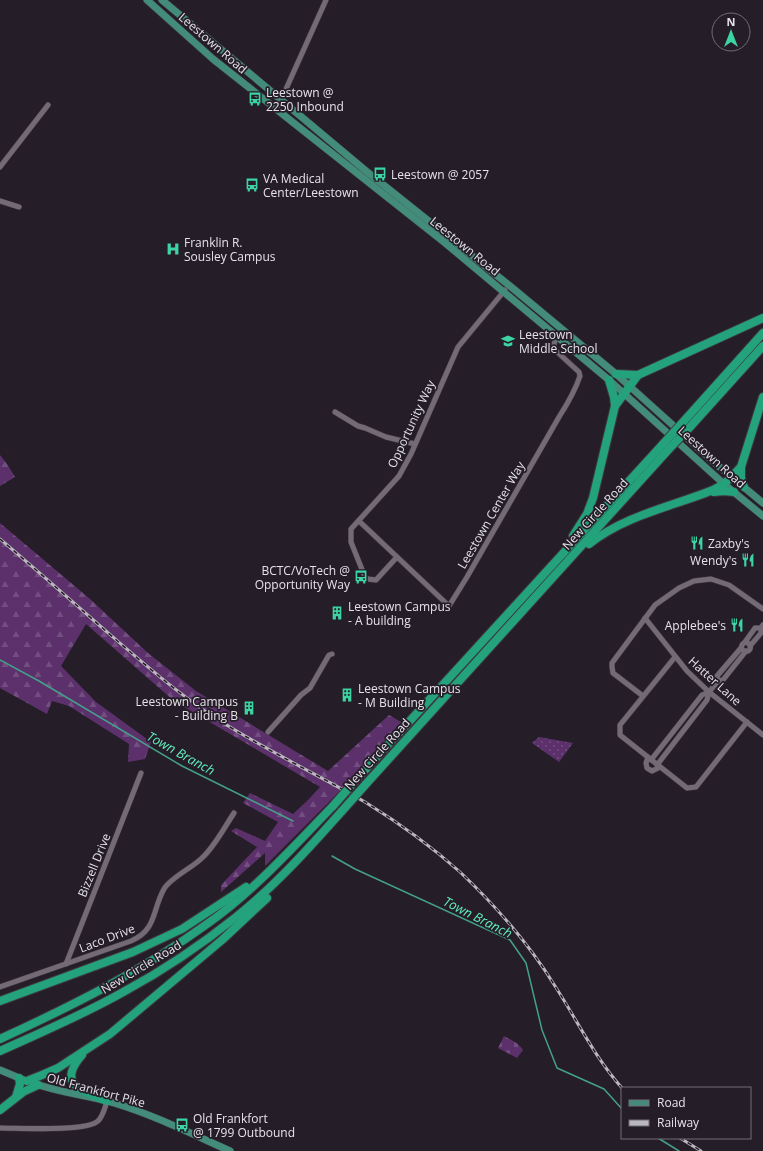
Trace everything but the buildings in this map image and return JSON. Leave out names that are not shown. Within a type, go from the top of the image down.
[{"type":"highway","points":[[561,555],[590,506],[597,485],[615,406],[613,377],[638,374],[763,318]]},
{"type":"highway","name":"New Circle Road","points":[[0,1051],[96,1006],[154,975],[179,959],[236,917],[280,877],[342,811],[577,552],[666,446],[684,421],[763,333]]},
{"type":"highway","name":"New Circle Road","points":[[0,1039],[87,997],[158,958],[207,924],[261,879],[333,806],[561,555],[666,446],[690,427],[763,346]]},
{"type":"highway","points":[[615,406],[638,374]]},
{"type":"highway","points":[[744,487],[741,478],[741,466],[763,397]]},
{"type":"highway","points":[[577,552],[600,536],[628,520],[707,493],[724,484],[741,466]]},
{"type":"highway","points":[[707,493],[724,491],[734,492]]},
{"type":"highway","points":[[27,1081],[58,1068],[110,1034],[222,940],[273,891],[280,877]]},
{"type":"highway","points":[[0,1000],[133,952],[153,943],[182,929],[243,888],[261,879]]},
{"type":"highway","points":[[86,1050],[72,1069],[72,1081],[78,1089],[107,1102]]},
{"type":"highway","points":[[16,1098],[20,1084],[19,1078]]},
{"type":"highway","points":[[0,1110],[25,1091],[38,1085]]},
{"type":"main road","name":"Leestown Road","points":[[147,0],[213,59],[444,242],[503,292],[560,333]]},
{"type":"main road","name":"Leestown Road","points":[[162,0],[366,171],[510,286],[560,333],[763,503]]},
{"type":"main road","name":"Leestown Road","points":[[627,389],[724,484],[763,516]]},
{"type":"main road","name":"Old Frankfort Pike","points":[[2,1070],[19,1078],[57,1091],[107,1102],[142,1113],[230,1151]]},
{"type":"street","points":[[277,109],[326,0]]},
{"type":"street","points":[[0,167],[48,105]]},
{"type":"street","points":[[0,201],[19,207]]},
{"type":"street","name":"Opportunity Way","points":[[397,557],[376,580],[368,579],[365,576],[351,542],[351,529],[399,476],[415,444],[458,347],[503,292],[510,286]]},
{"type":"street","name":"Leestown Center Way","points":[[359,521],[449,606],[571,398],[580,376],[578,372],[555,350],[554,342],[560,333]]},
{"type":"street","points":[[336,412],[358,426],[386,437],[415,444]]},
{"type":"street","points":[[643,696],[613,673],[612,663],[655,605],[679,588],[694,581],[711,579],[729,585],[763,609]]},
{"type":"street","name":"Hatter Lane","points":[[645,618],[687,671],[709,692],[763,735]]},
{"type":"street","points":[[709,692],[702,695],[649,759],[646,763],[647,768],[652,771],[658,766],[707,700],[709,692],[718,681],[717,676],[743,649],[749,649],[761,632],[762,627],[755,628],[742,644],[743,649]]},
{"type":"street","points":[[745,642],[749,643],[750,646]]},
{"type":"street","points":[[268,732],[301,695],[310,688],[329,655],[332,654]]},
{"type":"street","points":[[675,657],[620,726],[620,734],[649,759],[687,788],[696,787],[747,722]]},
{"type":"street","name":"Bizzell Drive","points":[[66,964],[141,773]]},
{"type":"street","name":"Laco Drive","points":[[0,987],[131,941],[144,934],[150,924],[164,888],[207,853],[234,813]]},
{"type":"street","points":[[0,1128],[87,1127],[102,1117],[107,1102]]},
{"type":"green space","points":[[0,455],[15,477],[0,486]]},
{"type":"green space","points":[[0,523],[90,599],[148,653],[196,691],[328,771],[389,715],[401,722],[345,786],[265,866],[265,853],[221,892],[221,885],[257,847],[231,831],[236,828],[265,841],[278,822],[243,803],[250,793],[293,814],[320,787],[174,701],[86,624],[61,666],[96,702],[151,742],[145,759],[128,762],[129,744],[69,706],[52,701],[47,714],[0,688]]},
{"type":"green space","points":[[539,737],[573,743],[559,762],[532,743]]},
{"type":"green space","points":[[504,1036],[517,1043],[523,1050],[517,1058],[498,1048]]},
{"type":"waterway","name":"Town Branch","points":[[0,660],[39,681],[182,766],[293,821]]},
{"type":"waterway","name":"Town Branch","points":[[332,856],[355,869],[510,940],[526,963],[542,1030],[557,1068],[604,1089],[621,1108]]},
{"type":"waterway","name":"Town Branch","points":[[660,1139],[679,1151]]},
{"type":"railway","points":[[0,539],[141,661],[199,707],[251,740],[378,810],[449,862],[486,898],[523,940],[545,970],[603,1064],[621,1087]]},
{"type":"railway","points":[[682,1139],[701,1151]]},
{"type":"place","name":"Leestown @ 2250 Inbound","points":[[255,99]]},
{"type":"place","name":"Leestown @ 2057","points":[[380,174]]},
{"type":"place","name":"VA Medical Center/Leestown","points":[[252,185]]},
{"type":"place","name":"Franklin R. Sousley Campus","points":[[173,249]]},
{"type":"place","name":"Leestown Middle School","points":[[508,341]]},
{"type":"place","name":"Zaxby's","points":[[697,543]]},
{"type":"place","name":"Wendy's","points":[[748,560]]},
{"type":"place","name":"BCTC/VoTech @ Opportunity Way","points":[[361,577]]},
{"type":"place","name":"Leestown Campus - A building","points":[[337,613]]},
{"type":"place","name":"Applebee's","points":[[737,625]]},
{"type":"place","name":"Leestown Campus - M Building","points":[[347,695]]},
{"type":"place","name":"Leestown Campus - Building B","points":[[249,708]]},
{"type":"place","name":"Old Frankfort @ 1799 Outbound","points":[[182,1125]]}]
